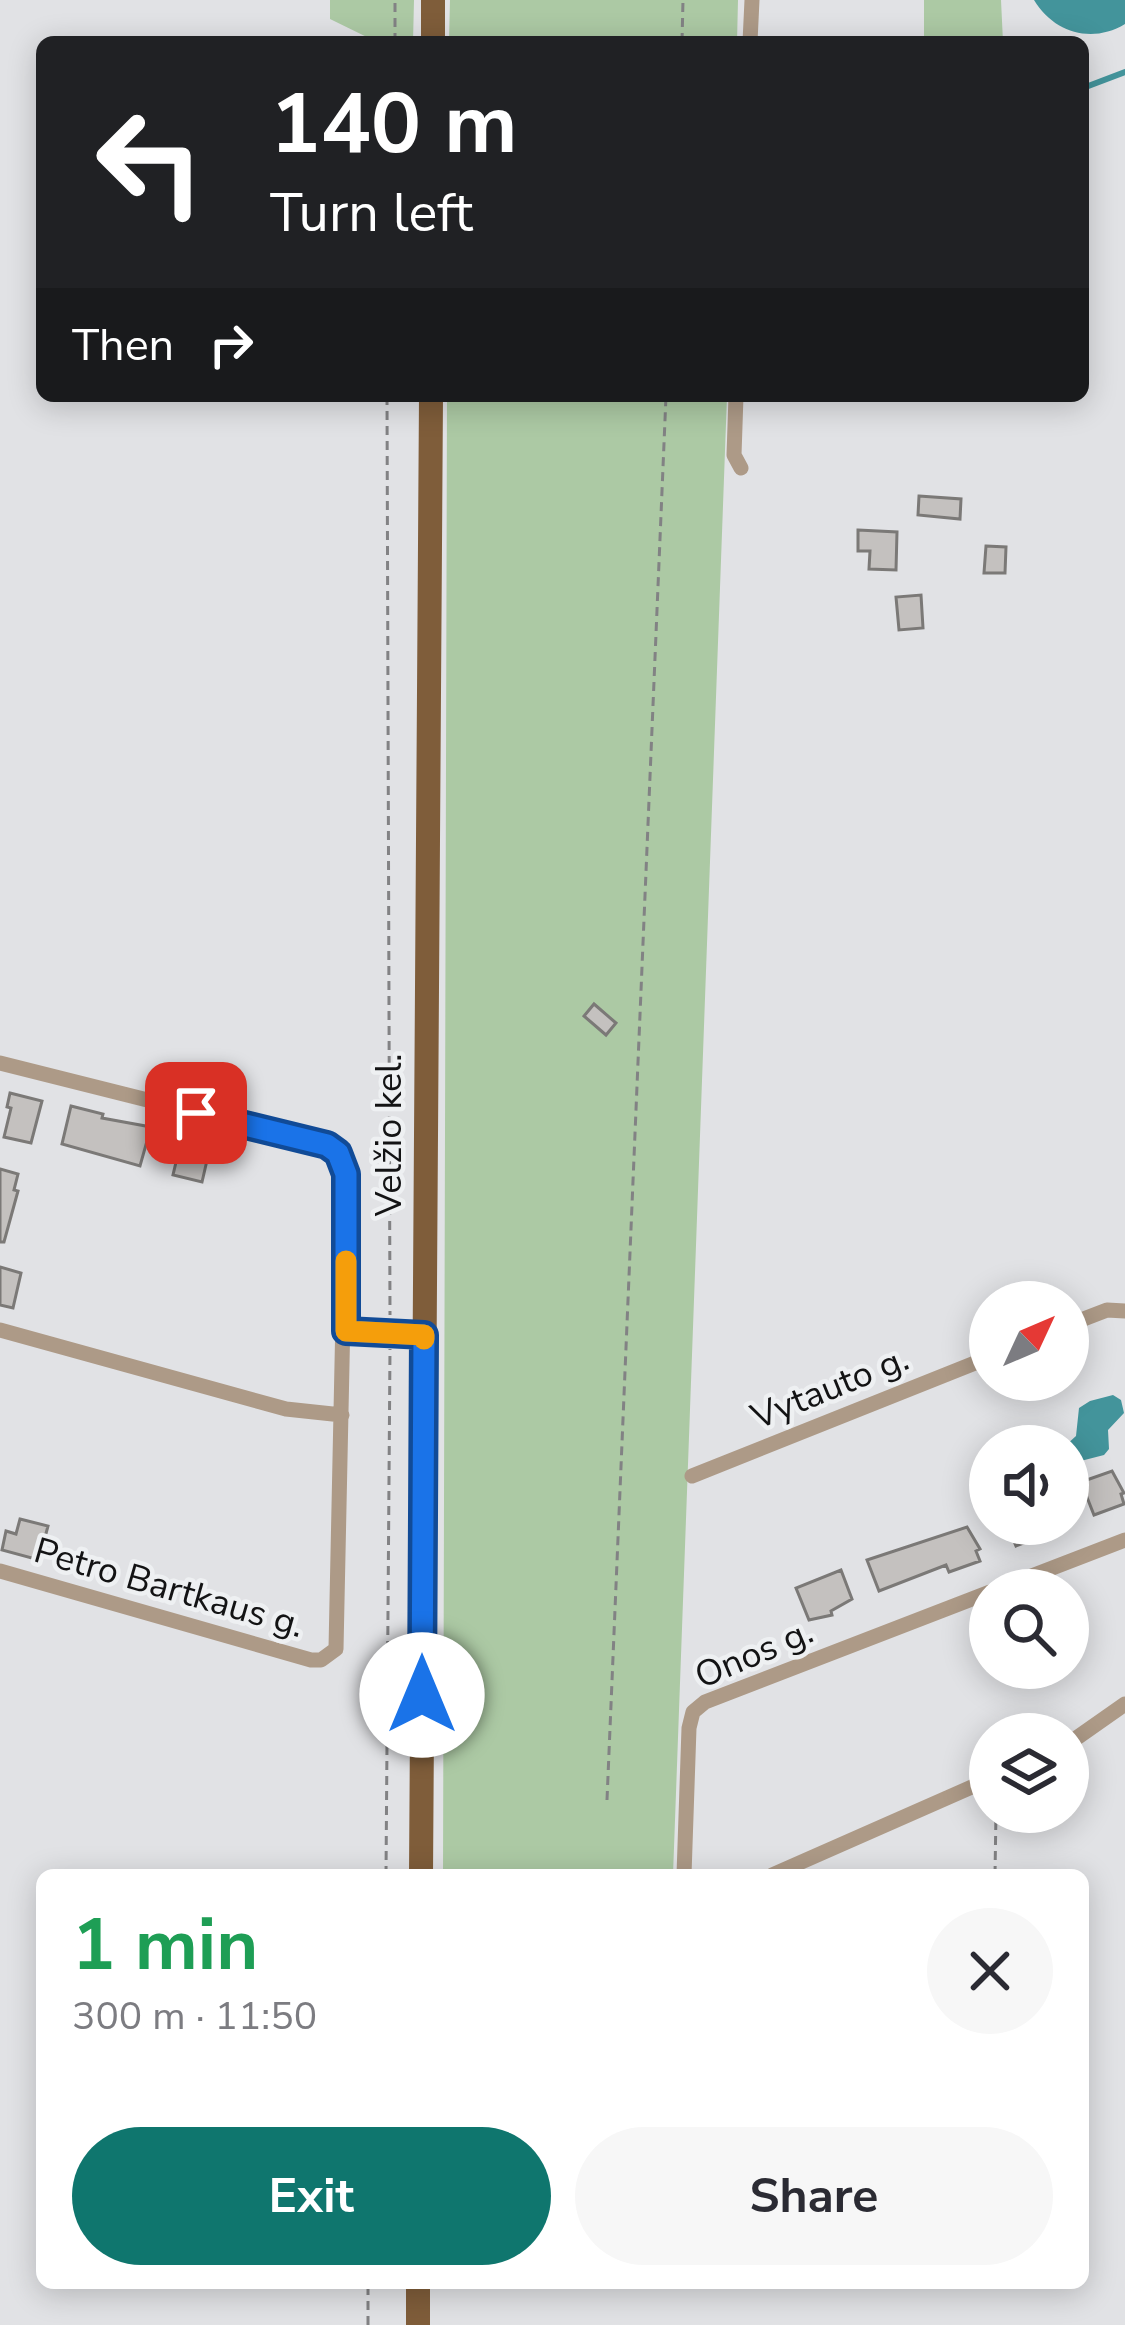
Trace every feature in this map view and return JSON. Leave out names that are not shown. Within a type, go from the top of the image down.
[{"type":"main road","points":[[433,36],[434,0]]},
{"type":"main road","name":"Velžio kel.","points":[[421,1869],[431,402]]},
{"type":"main road","points":[[418,2289],[418,2325]]},
{"type":"street","points":[[750,36],[752,0]]},
{"type":"street","points":[[736,402],[734,454],[741,468]]},
{"type":"street","points":[[0,1063],[327,1145],[338,1153],[346,1174],[342,1415],[286,1409],[0,1330]]},
{"type":"street","points":[[1089,1317],[1107,1310],[1125,1311]]},
{"type":"street","points":[[346,1331],[424,1335]]},
{"type":"street","name":"Vytauto g.","points":[[692,1476],[969,1365]]},
{"type":"street","name":"Petro Bartkaus g.","points":[[0,1571],[321,1660],[339,1642],[342,1415]]},
{"type":"street","name":"Onos g.","points":[[1049,1569],[1125,1540]]},
{"type":"street","name":"Onos g.","points":[[684,1869],[688,1728],[693,1712],[705,1702],[969,1600]]},
{"type":"street","points":[[1089,1729],[1125,1704]]},
{"type":"street","points":[[786,1869],[969,1788]]},
{"type":"path","points":[[395,0],[395,36]]},
{"type":"path","points":[[682,36],[683,0]]},
{"type":"path","points":[[386,1869],[390,1334],[387,402]]},
{"type":"path","points":[[607,1800],[666,402]]},
{"type":"path","points":[[995,1869],[996,1833]]},
{"type":"path","points":[[368,2289],[368,2325]]},
{"type":"green space","points":[[330,0],[414,0],[413,36],[365,36],[330,19]]},
{"type":"green space","points":[[450,0],[738,0],[737,36],[449,36]]},
{"type":"green space","points":[[924,0],[1001,0],[1003,36],[924,36]]},
{"type":"green space","points":[[447,402],[727,402],[673,1869],[443,1869]]},
{"type":"water","points":[[1034,0],[1125,0],[1125,24],[1100,33],[1075,32],[1052,20]]},
{"type":"water","points":[[1113,1395],[1121,1400],[1124,1413],[1108,1430],[1109,1449],[1089,1459],[1089,1425],[1077,1425],[1079,1408]]},
{"type":"building","points":[[919,496],[961,499],[960,519],[918,515]]},
{"type":"building","points":[[858,530],[897,532],[896,570],[869,569],[870,551],[858,551]]},
{"type":"building","points":[[986,546],[1006,547],[1005,573],[984,573]]},
{"type":"building","points":[[921,595],[923,628],[899,630],[896,597]]},
{"type":"building","points":[[594,1004],[616,1023],[606,1035],[584,1016]]},
{"type":"building","points":[[10,1093],[42,1101],[31,1143],[4,1137]]},
{"type":"building","points":[[71,1106],[103,1114],[102,1118],[151,1127],[140,1166],[62,1144]]},
{"type":"building","points":[[182,1137],[211,1143],[202,1182],[173,1175]]},
{"type":"building","points":[[0,1169],[18,1174],[4,1242],[0,1242]]},
{"type":"building","points":[[0,1267],[21,1273],[13,1308],[0,1305]]},
{"type":"building","points":[[1112,1471],[1124,1493],[1124,1504],[1094,1515],[1089,1479]]},
{"type":"building","points":[[20,1519],[48,1526],[39,1560],[2,1550],[6,1531],[16,1534]]},
{"type":"building","points":[[967,1527],[969,1545],[980,1549],[976,1551],[980,1561],[949,1572],[946,1565],[879,1591],[867,1560]]},
{"type":"building","points":[[841,1570],[852,1599],[831,1611],[832,1615],[809,1620],[796,1588]]},
{"type":"waterway","points":[[1089,86],[1125,72]]},
{"type":"slow traffic","points":[[346,1261],[346,1331],[424,1335],[424,1339]]},
{"type":"route","points":[[196,1113],[327,1145],[338,1153],[346,1174],[346,1331],[424,1335],[422,1695]]}]
